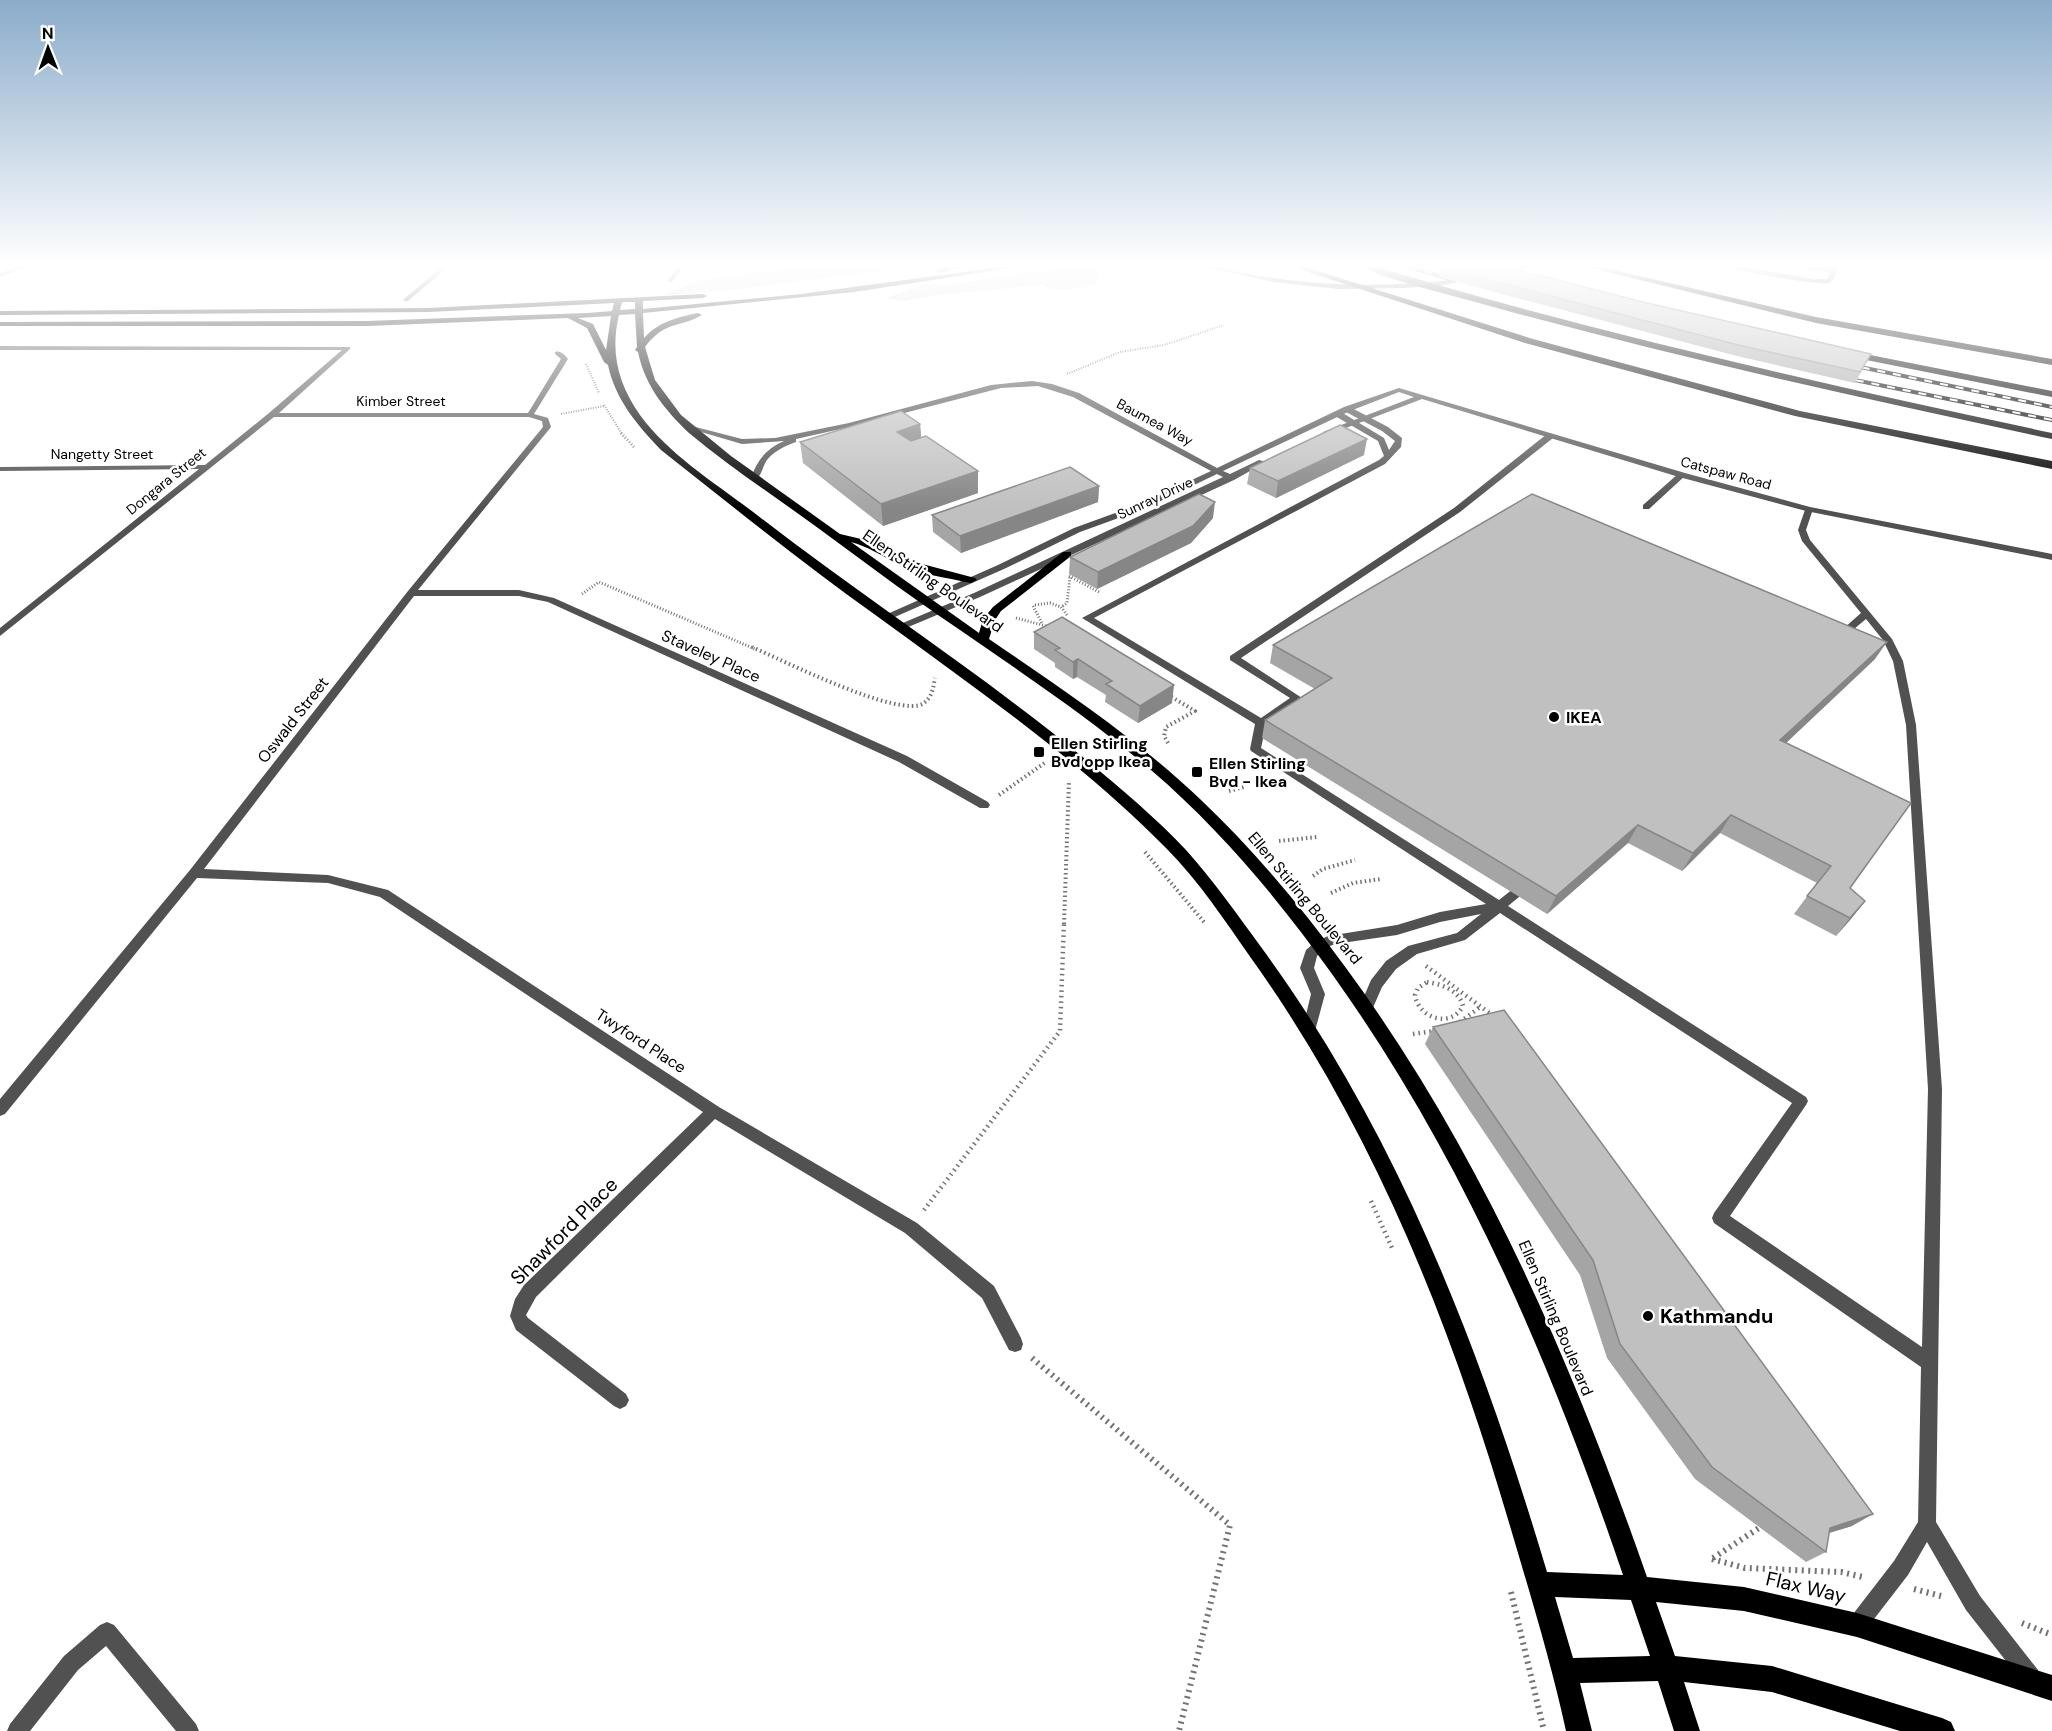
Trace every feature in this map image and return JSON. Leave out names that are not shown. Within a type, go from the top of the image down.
[{"type":"highway","points":[[1554,348],[1799,414],[2050,465]]},
{"type":"highway","points":[[1661,348],[2052,436]]},
{"type":"highway","points":[[1972,348],[2052,362]]},
{"type":"highway","points":[[1998,348],[2052,356]]},
{"type":"highway","points":[[1828,350],[2052,394]]},
{"type":"main road","points":[[601,348],[639,423],[664,448],[1102,779],[1177,850],[1275,975],[1310,1027],[1363,1124],[1432,1265],[1458,1330],[1505,1465],[1565,1671],[1579,1731]]},
{"type":"main road","points":[[611,348],[615,375]]},
{"type":"main road","name":"Ellen Stirling Boulevard","points":[[639,350],[656,389],[688,427],[940,611],[1069,699],[1158,768],[1248,857],[1367,1006],[1423,1093],[1502,1241],[1554,1354],[1641,1588],[1687,1731]]},
{"type":"main road","points":[[834,535],[874,545],[913,565],[971,580]]},
{"type":"main road","points":[[983,640],[988,619],[997,609],[1067,554]]},
{"type":"main road","name":"Flax Way","points":[[1539,1584],[1641,1588],[1744,1599],[1857,1625],[2043,1684]]},
{"type":"main road","points":[[1565,1671],[1667,1668],[1772,1679],[1942,1731]]},
{"type":"street","name":"Dongara Street","points":[[0,348],[348,348],[272,415],[204,467],[0,633]]},
{"type":"street","points":[[530,415],[566,359],[557,353]]},
{"type":"street","name":"Baumea Way","points":[[814,432],[994,387],[1031,383],[1053,386],[1076,395],[1231,478]]},
{"type":"street","name":"Sunray Drive","points":[[894,622],[925,600],[1077,530],[1143,506],[1347,409],[1399,390]]},
{"type":"street","name":"Catspaw Road","points":[[1399,390],[1682,475],[1809,508],[2052,557]]},
{"type":"street","points":[[1318,436],[1352,421],[1421,397]]},
{"type":"street","points":[[1261,723],[1087,618],[1366,472],[1388,456],[1399,440],[1385,429],[1347,409]]},
{"type":"street","points":[[1338,414],[1381,440],[1388,456]]},
{"type":"street","name":"Kimber Street","points":[[272,415],[530,415]]},
{"type":"street","name":"Oswald Street","points":[[0,1110],[194,873],[411,593],[547,427],[545,420],[530,415]]},
{"type":"street","points":[[688,427],[711,431],[730,440],[747,442],[814,432]]},
{"type":"street","points":[[755,478],[762,459],[782,444],[814,432]]},
{"type":"street","points":[[1550,436],[1457,510],[1234,658],[1297,698],[1261,723],[1255,749],[1802,1101],[1720,1218],[1930,1363]]},
{"type":"street","name":"Sunray Drive","points":[[894,622],[940,611],[1269,459]]},
{"type":"street","name":"Nangetty Street","points":[[0,469],[204,467]]},
{"type":"street","points":[[1646,507],[1682,475]]},
{"type":"street","points":[[1809,508],[1802,530],[1806,541],[1887,639],[1898,661],[1911,725],[1935,1089],[1927,1524],[1901,1568],[1857,1625]]},
{"type":"street","name":"Staveley Place","points":[[411,593],[519,593],[538,596],[903,759],[984,806]]},
{"type":"street","points":[[1825,648],[1867,614]]},
{"type":"street","name":"Twyford Place","points":[[194,873],[328,879],[384,892],[714,1111],[911,1228],[988,1292],[1015,1344]]},
{"type":"street","points":[[1367,1006],[1376,984],[1391,965],[1413,950],[1461,937],[1536,877]]},
{"type":"street","points":[[1310,1027],[1318,994],[1307,968],[1311,954],[1320,945],[1333,939],[1397,930],[1440,917],[1499,906]]},
{"type":"street","name":"Shawford Place","points":[[620,1400],[522,1324],[518,1316],[521,1305],[543,1279],[714,1111]]},
{"type":"street","points":[[1927,1524],[1973,1603],[2043,1684]]},
{"type":"street","points":[[17,1731],[71,1663],[107,1632],[189,1731]]},
{"type":"path","points":[[1072,372],[1120,352],[1147,348]]},
{"type":"path","points":[[586,357],[587,369],[604,405],[624,437],[639,451]]},
{"type":"path","points":[[561,414],[604,405]]},
{"type":"path","points":[[1060,571],[1103,594]]},
{"type":"path","points":[[1068,616],[1061,607],[1067,603],[1070,576]]},
{"type":"path","points":[[565,607],[599,582],[878,701],[905,707],[923,704],[932,693],[935,678]]},
{"type":"path","points":[[1033,605],[1042,623]]},
{"type":"path","points":[[1014,618],[1052,627]]},
{"type":"path","points":[[928,672],[944,684]]},
{"type":"path","points":[[1164,693],[1196,711],[1166,727],[1164,735],[1168,743]]},
{"type":"path","points":[[1038,756],[1054,767]]},
{"type":"path","points":[[984,806],[1046,762]]},
{"type":"path","points":[[1062,773],[1075,783]]},
{"type":"path","points":[[911,1228],[1060,1031],[1069,778]]},
{"type":"path","points":[[1229,791],[1244,787]]},
{"type":"path","points":[[1279,841],[1317,837]]},
{"type":"path","points":[[1137,843],[1209,928]]},
{"type":"path","points":[[1313,876],[1323,869],[1355,860]]},
{"type":"path","points":[[1330,893],[1353,883],[1381,879]]},
{"type":"path","points":[[1425,966],[1500,1025]]},
{"type":"path","points":[[1427,982],[1439,982],[1452,987],[1459,996],[1462,1006],[1458,1014],[1449,1019],[1430,1016],[1416,1004],[1414,995],[1418,987],[1427,982]]},
{"type":"path","points":[[1452,1028],[1480,1007]]},
{"type":"path","points":[[1413,1034],[1443,1029]]},
{"type":"path","points":[[1366,1191],[1394,1251]]},
{"type":"path","points":[[1015,1344],[1230,1525],[1179,1731]]},
{"type":"path","points":[[1712,1559],[1771,1520]]},
{"type":"path","points":[[1508,1581],[1544,1731]]},
{"type":"building","points":[[1750,348],[1844,348],[1871,354],[1860,372]]},
{"type":"building","points":[[901,411],[920,424],[897,432],[911,441],[926,436],[978,471],[881,504],[800,442]]},
{"type":"building","points":[[1340,425],[1367,439],[1278,481],[1250,468]]},
{"type":"building","points":[[1070,467],[1099,486],[960,536],[932,515]]},
{"type":"building","points":[[1199,494],[1215,502],[1193,526],[1098,572],[1070,557]]},
{"type":"building","name":"IKEA","points":[[1532,494],[1887,642],[1780,740],[1911,803],[1850,888],[1865,901],[1850,918],[1807,896],[1831,866],[1731,815],[1693,853],[1638,825],[1556,896],[1265,720],[1332,678],[1273,645]]},
{"type":"building","points":[[1062,617],[1174,685],[1140,706],[1106,684],[1112,681],[1078,659],[1073,662],[1055,650],[1060,648],[1034,632]]},
{"type":"building","name":"Kathmandu","points":[[1504,1010],[1873,1514],[1830,1528],[1826,1552],[1712,1467],[1620,1344],[1593,1260],[1433,1027]]},
{"type":"railway","points":[[1846,364],[2052,407]]},
{"type":"railway","points":[[1840,377],[2052,420]]},
{"type":"place","name":"IKEA","points":[[1554,717]]},
{"type":"place","name":"Ellen Stirling Bvd opp Ikea","points":[[1039,752]]},
{"type":"place","name":"Ellen Stirling Bvd - Ikea","points":[[1197,772]]},
{"type":"place","name":"Kathmandu","points":[[1648,1316]]}]
